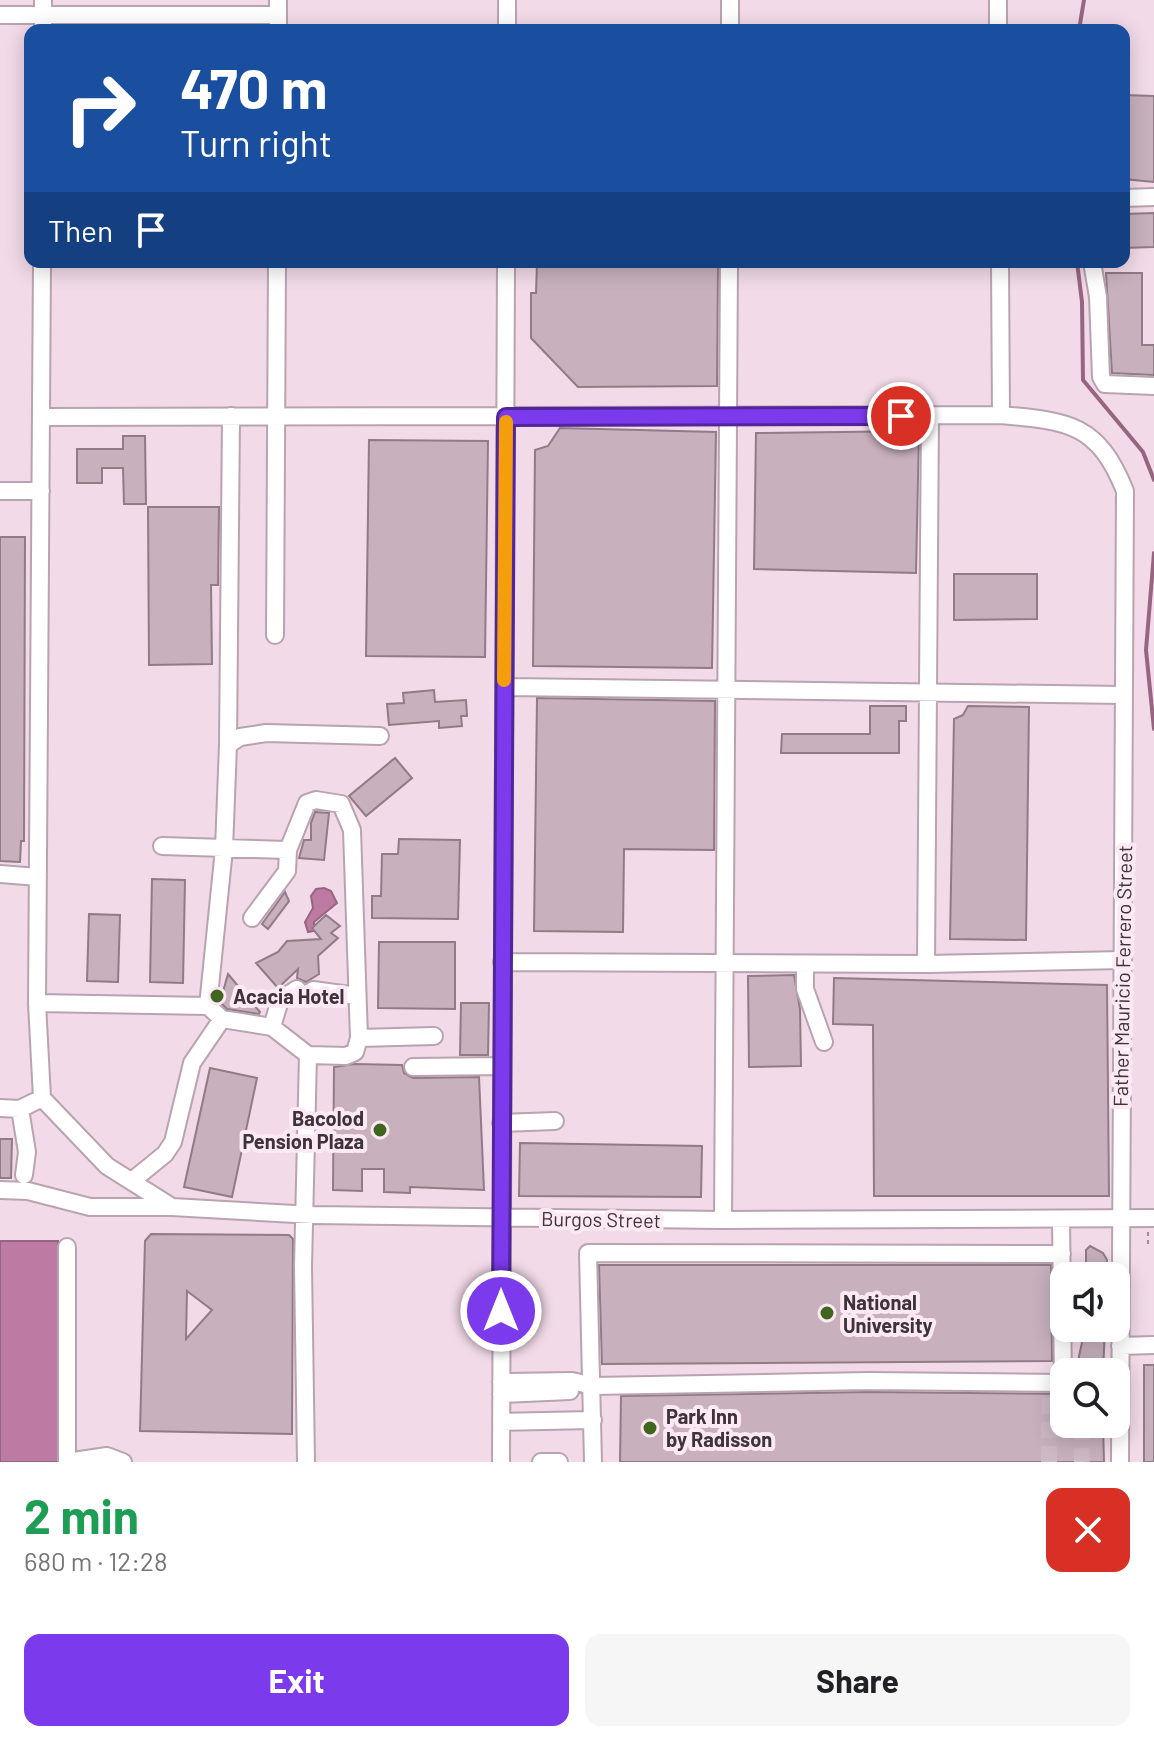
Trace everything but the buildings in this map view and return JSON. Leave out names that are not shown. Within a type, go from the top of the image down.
[{"type":"street","points":[[507,0],[507,24]]},
{"type":"street","points":[[730,0],[730,24]]},
{"type":"street","points":[[998,0],[998,24]]},
{"type":"street","points":[[0,15],[278,15]]},
{"type":"street","points":[[1130,198],[1154,197]]},
{"type":"street","points":[[42,268],[37,1003],[42,1098],[107,1166],[172,1207]]},
{"type":"street","points":[[275,635],[277,268]]},
{"type":"street","points":[[501,1462],[506,268]]},
{"type":"street","points":[[723,1220],[729,268]]},
{"type":"street","points":[[42,417],[1001,415],[1000,268]]},
{"type":"street","points":[[1093,268],[1098,297],[1101,377],[1112,386],[1154,386]]},
{"type":"street","points":[[926,964],[930,415]]},
{"type":"street","name":"Father Mauricio Ferrero Street","points":[[1001,415],[1059,420],[1101,444],[1125,491],[1119,1358]]},
{"type":"street","points":[[208,1006],[224,849],[231,416]]},
{"type":"street","points":[[0,491],[41,491]]},
{"type":"street","points":[[504,687],[1124,695]]},
{"type":"street","points":[[228,745],[240,737],[266,733],[380,736]]},
{"type":"street","points":[[37,1003],[208,1006],[222,1019],[272,1027],[308,1055],[346,1056],[355,1052],[359,1038],[352,830],[341,804],[316,800],[307,803],[288,850],[287,871],[252,918]]},
{"type":"street","points":[[162,846],[288,850]]},
{"type":"street","points":[[0,874],[38,877]]},
{"type":"street","points":[[502,962],[805,965],[1123,960]]},
{"type":"street","points":[[805,965],[805,989],[824,1042]]},
{"type":"street","points":[[272,1027],[280,1000],[305,990],[357,996]]},
{"type":"street","points":[[133,1180],[165,1154],[173,1142],[192,1063],[222,1019]]},
{"type":"street","points":[[359,1038],[434,1036]]},
{"type":"street","points":[[306,1462],[304,1214],[308,1055]]},
{"type":"street","points":[[413,1067],[502,1066]]},
{"type":"street","points":[[0,1108],[20,1109],[42,1098]]},
{"type":"street","points":[[20,1109],[27,1152],[24,1175]]},
{"type":"street","points":[[501,1123],[555,1121]]},
{"type":"street","name":"Burgos Street","points":[[0,1190],[28,1191],[90,1207],[172,1207],[304,1214],[723,1220],[1154,1218]]},
{"type":"street","points":[[1057,1358],[1061,1219]]},
{"type":"street","points":[[67,1247],[67,1462],[107,1456],[123,1462]]},
{"type":"street","points":[[593,1462],[588,1253],[1062,1254]]},
{"type":"street","points":[[1120,1346],[1154,1345]]},
{"type":"street","points":[[501,1388],[572,1381],[590,1386],[869,1381],[1050,1385]]},
{"type":"street","points":[[501,1422],[593,1420]]},
{"type":"street","name":"Father Mauricio Ferrero Street","points":[[1119,1438],[1120,1462]]},
{"type":"street","points":[[541,1462],[559,1462]]},
{"type":"shaded area","points":[[316,889],[331,891],[337,903],[314,922],[314,931],[308,932],[305,922],[313,908],[311,896]]},
{"type":"shaded area","points":[[0,1241],[58,1241],[58,1462],[0,1462]]},
{"type":"waterway","points":[[1080,24],[1084,0]]},
{"type":"waterway","points":[[1078,268],[1082,302],[1083,380],[1143,452],[1154,480]]},
{"type":"waterway","points":[[1154,553],[1146,650],[1154,729]]},
{"type":"tunnel","points":[[1049,1462],[1050,1391]]},
{"type":"tunnel","points":[[1081,1438],[1082,1462]]},
{"type":"slow traffic","points":[[504,680],[506,422]]},
{"type":"place","name":"Acacia Hotel","points":[[217,996]]},
{"type":"place","name":"Bacolod Pension Plaza","points":[[380,1130]]},
{"type":"place","name":"National University","points":[[827,1313]]},
{"type":"place","name":"Park Inn by Radisson","points":[[650,1428]]},
{"type":"route","points":[[501,1311],[506,417],[901,416]]}]
